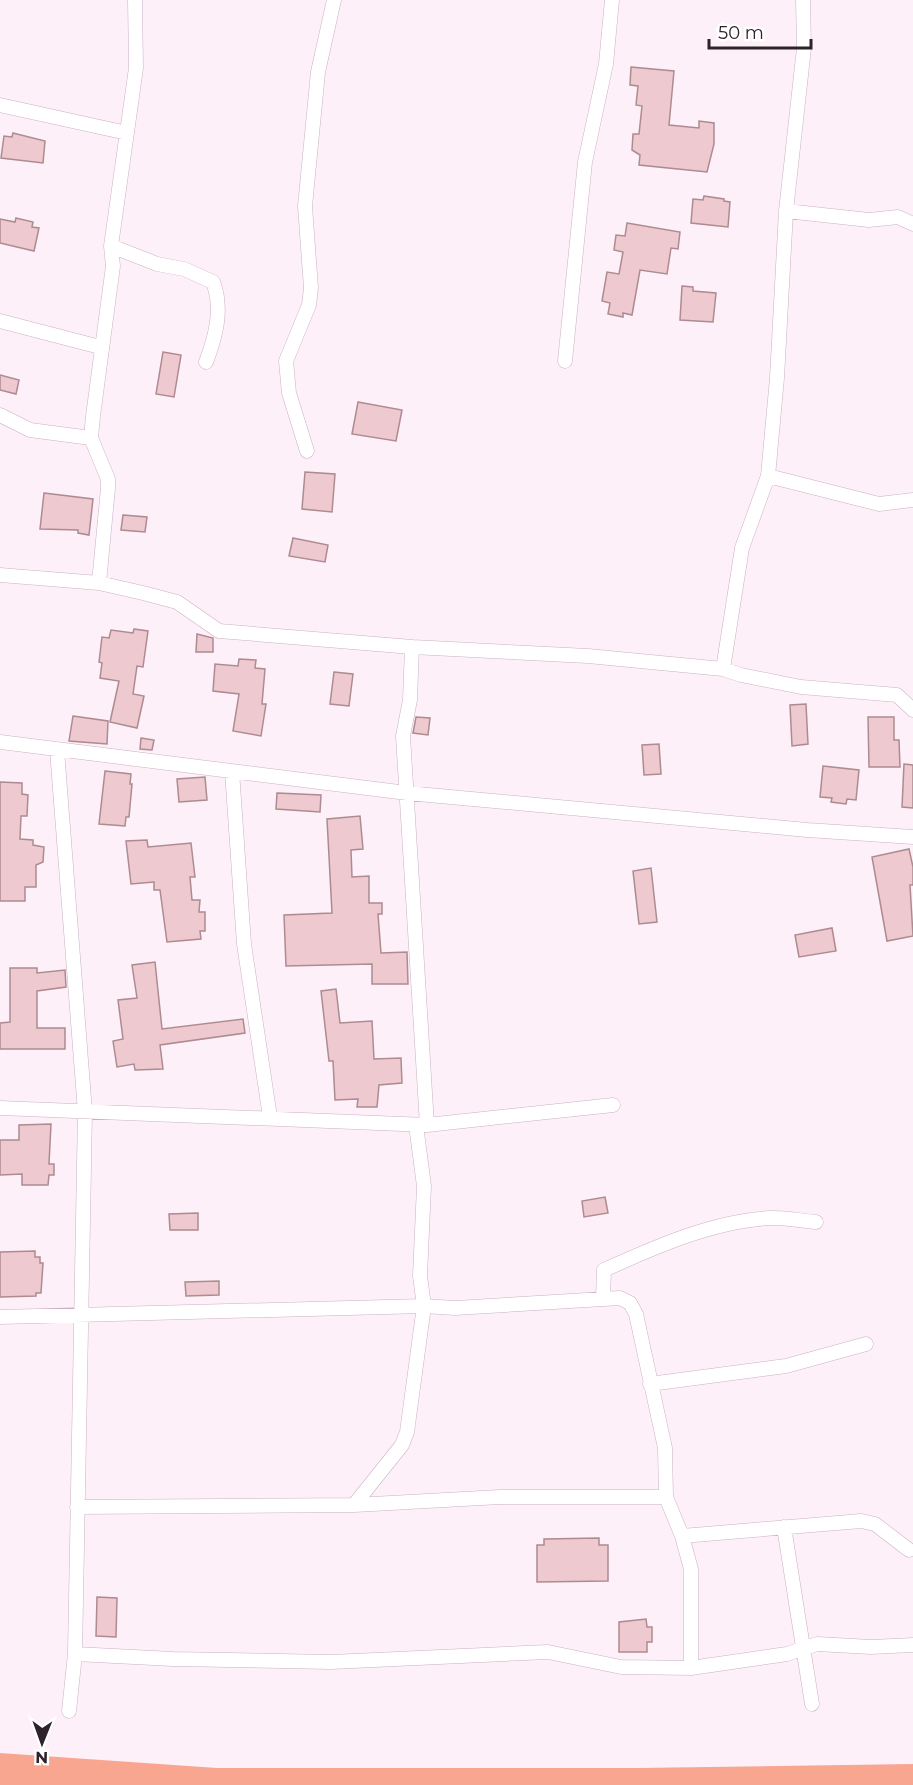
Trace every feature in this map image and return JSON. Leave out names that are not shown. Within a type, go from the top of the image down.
[{"type":"street","points":[[99,583],[108,479],[91,438],[100,347],[113,266],[111,246],[136,68],[135,0]]},
{"type":"street","points":[[307,451],[289,393],[286,361],[309,305],[311,288],[305,206],[318,72],[334,0]]},
{"type":"street","points":[[565,361],[585,162],[606,64],[612,0]]},
{"type":"street","points":[[723,669],[742,548],[768,476],[777,378],[786,212],[804,48],[803,0]]},
{"type":"street","points":[[0,105],[127,133]]},
{"type":"street","points":[[786,212],[869,220],[898,218],[913,224]]},
{"type":"street","points":[[111,246],[157,264],[184,269],[213,282],[217,292],[217,334],[207,362]]},
{"type":"street","points":[[0,321],[100,347]]},
{"type":"street","points":[[0,415],[30,430],[91,438]]},
{"type":"street","points":[[768,476],[879,504],[913,500]]},
{"type":"street","points":[[0,575],[99,583],[177,602],[219,631],[412,647],[588,656],[723,669],[801,687],[897,695],[913,710]]},
{"type":"street","points":[[354,1504],[402,1445],[407,1432],[424,1306],[420,1276],[423,1186],[421,1125],[403,736],[410,700],[412,647]]},
{"type":"street","points":[[0,742],[407,793],[913,837]]},
{"type":"street","points":[[57,750],[85,1112],[75,1654],[69,1711]]},
{"type":"street","points":[[232,771],[244,944],[270,1117]]},
{"type":"street","points":[[0,1108],[270,1117],[421,1125],[613,1105]]},
{"type":"street","points":[[603,1298],[604,1270],[674,1240],[751,1220],[772,1218],[816,1222]]},
{"type":"street","points":[[0,1317],[424,1306],[455,1308],[620,1298],[630,1304],[636,1314],[665,1448],[666,1497],[682,1536],[691,1569],[691,1668]]},
{"type":"street","points":[[650,1384],[786,1366],[866,1344]]},
{"type":"street","points":[[77,1507],[354,1504],[500,1497],[666,1497]]},
{"type":"street","points":[[682,1536],[868,1522],[909,1550]]},
{"type":"street","points":[[784,1527],[812,1704]]},
{"type":"street","points":[[75,1654],[173,1659],[332,1662],[548,1652],[621,1667],[691,1668],[787,1654],[817,1644],[871,1647],[913,1646]]},
{"type":"shaded area","points":[[0,1753],[217,1768],[638,1768],[913,1764],[913,1785],[0,1785]]},
{"type":"building","points":[[631,67],[674,71],[669,125],[699,128],[699,121],[714,123],[714,144],[707,172],[639,165],[640,155],[632,150],[633,134],[639,134],[642,106],[636,105],[638,86],[630,85]]},
{"type":"building","points":[[13,133],[45,141],[43,163],[1,158],[4,136],[12,137]]},
{"type":"building","points":[[704,196],[730,202],[728,227],[691,223],[693,199],[703,200]]},
{"type":"building","points":[[16,218],[33,222],[32,227],[39,228],[34,251],[0,243],[0,219],[15,222]]},
{"type":"building","points":[[627,223],[680,232],[678,249],[671,248],[667,274],[640,270],[632,315],[623,313],[623,317],[608,314],[610,303],[602,301],[607,272],[619,274],[623,252],[614,250],[616,235],[625,236]]},
{"type":"building","points":[[682,286],[693,287],[693,291],[716,293],[713,322],[680,320]]},
{"type":"building","points":[[163,352],[181,355],[174,397],[156,394]]},
{"type":"building","points":[[0,375],[19,380],[16,394],[0,390]]},
{"type":"building","points":[[358,402],[402,410],[396,441],[352,434]]},
{"type":"building","points":[[305,472],[335,474],[332,512],[302,509]]},
{"type":"building","points":[[44,493],[93,499],[89,535],[78,533],[78,530],[40,529]]},
{"type":"building","points":[[123,515],[147,517],[145,532],[121,530]]},
{"type":"building","points":[[293,538],[328,545],[325,562],[289,556]]},
{"type":"building","points":[[134,629],[148,631],[143,667],[137,666],[133,694],[144,696],[137,728],[110,722],[119,681],[100,678],[102,663],[99,662],[102,637],[109,638],[111,630],[133,633]]},
{"type":"building","points":[[197,634],[213,638],[213,652],[196,652]]},
{"type":"building","points":[[239,659],[256,660],[255,668],[265,669],[262,704],[266,704],[261,736],[233,731],[239,694],[213,691],[215,664],[238,666]]},
{"type":"building","points":[[334,672],[353,674],[349,706],[330,704]]},
{"type":"building","points":[[806,704],[808,744],[792,746],[790,705]]},
{"type":"building","points":[[73,716],[108,721],[107,744],[69,741]]},
{"type":"building","points":[[416,717],[430,718],[428,735],[413,733]]},
{"type":"building","points":[[868,717],[894,717],[894,740],[899,740],[900,767],[869,767]]},
{"type":"building","points":[[141,738],[154,740],[152,750],[140,749]]},
{"type":"building","points":[[659,744],[661,774],[644,775],[642,745]]},
{"type":"building","points":[[904,764],[913,765],[913,808],[902,807]]},
{"type":"building","points":[[823,766],[859,770],[856,800],[847,799],[846,804],[831,802],[832,798],[820,797]]},
{"type":"building","points":[[105,771],[131,774],[129,817],[126,817],[125,826],[99,824]]},
{"type":"building","points":[[205,777],[207,800],[179,802],[177,779]]},
{"type":"building","points":[[0,782],[22,783],[22,794],[28,795],[27,816],[21,816],[20,839],[33,840],[33,845],[44,847],[43,862],[36,865],[36,887],[25,887],[25,901],[0,901]]},
{"type":"building","points":[[277,793],[321,795],[320,812],[276,809]]},
{"type":"building","points":[[360,816],[363,849],[351,850],[352,877],[369,876],[369,903],[382,903],[382,914],[378,914],[381,953],[407,952],[408,984],[372,984],[372,964],[286,966],[284,915],[332,913],[327,819]]},
{"type":"building","points":[[147,840],[148,847],[191,843],[195,877],[190,877],[192,900],[200,900],[199,912],[205,912],[205,931],[200,931],[201,939],[167,942],[160,890],[154,890],[154,882],[131,884],[126,841]]},
{"type":"building","points":[[909,849],[913,867],[913,885],[910,885],[913,936],[887,941],[872,857]]},
{"type":"building","points":[[651,868],[657,922],[639,924],[633,871]]},
{"type":"building","points":[[832,928],[836,951],[799,957],[795,935]]},
{"type":"building","points":[[155,962],[162,1029],[243,1019],[245,1033],[160,1045],[163,1069],[135,1070],[134,1064],[117,1067],[113,1041],[123,1039],[118,1000],[137,998],[132,965]]},
{"type":"building","points":[[10,968],[37,968],[37,973],[65,970],[66,987],[37,991],[37,1028],[65,1028],[65,1049],[0,1049],[0,1023],[10,1022]]},
{"type":"building","points":[[336,989],[340,1023],[372,1021],[374,1059],[401,1058],[402,1083],[379,1085],[377,1107],[357,1107],[358,1099],[335,1100],[333,1061],[329,1061],[321,991]]},
{"type":"building","points":[[51,1124],[49,1164],[54,1164],[54,1175],[49,1175],[48,1185],[22,1185],[22,1174],[0,1175],[0,1140],[19,1140],[19,1125]]},
{"type":"building","points":[[605,1197],[608,1213],[584,1217],[582,1201]]},
{"type":"building","points":[[198,1213],[198,1230],[170,1230],[169,1214]]},
{"type":"building","points":[[35,1251],[35,1257],[40,1257],[40,1263],[43,1263],[41,1293],[36,1293],[36,1296],[0,1297],[0,1252]]},
{"type":"building","points":[[219,1281],[219,1295],[186,1296],[185,1282]]},
{"type":"building","points":[[599,1538],[599,1545],[608,1545],[608,1581],[537,1582],[537,1545],[544,1545],[544,1539]]},
{"type":"building","points":[[97,1597],[117,1598],[116,1637],[96,1636]]},
{"type":"building","points":[[646,1619],[647,1627],[652,1627],[652,1642],[647,1642],[647,1652],[619,1652],[619,1622]]}]
